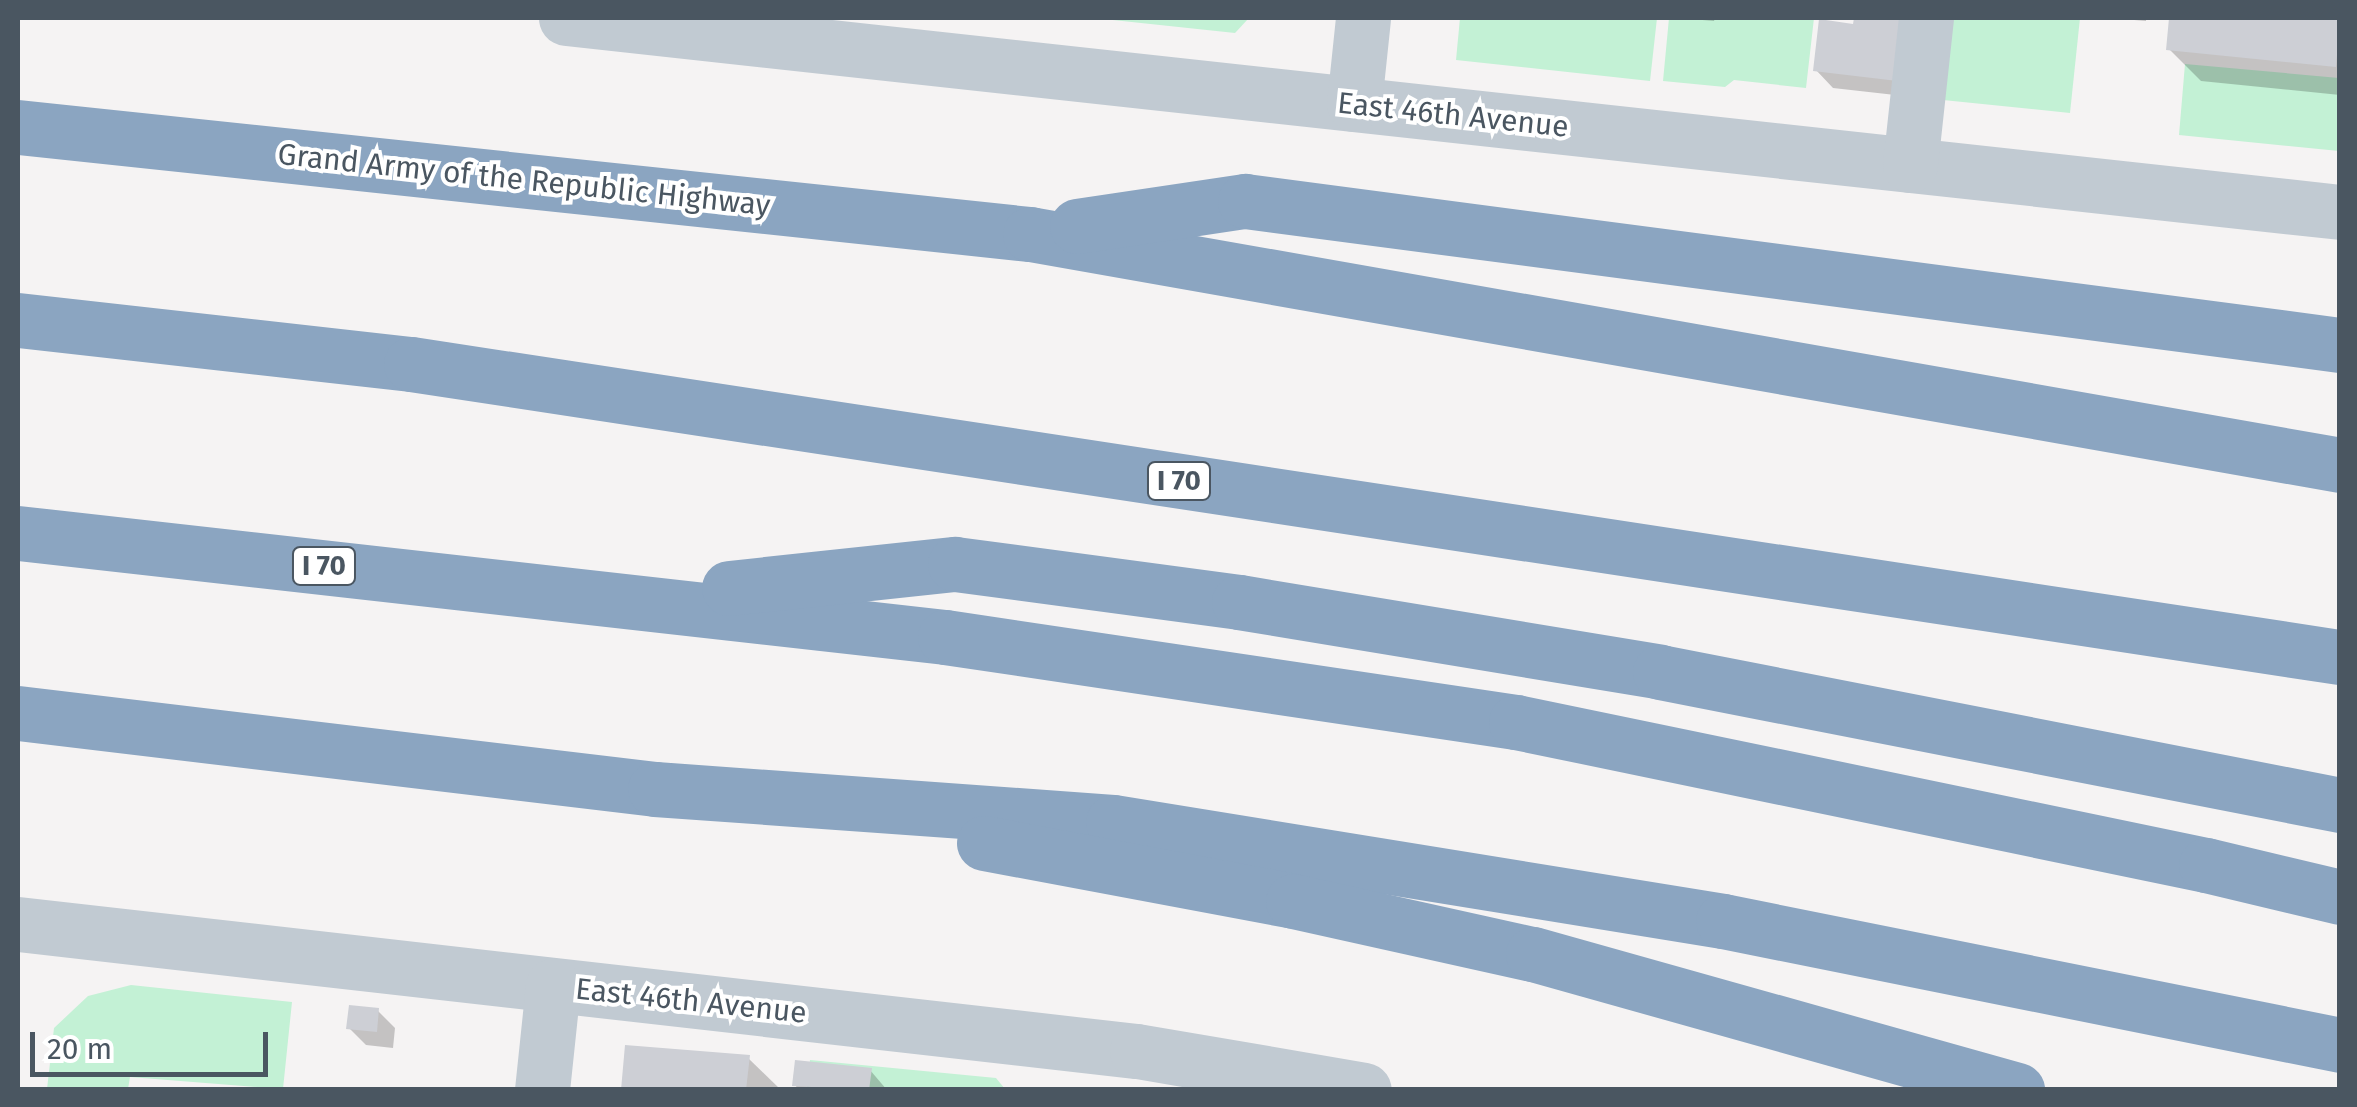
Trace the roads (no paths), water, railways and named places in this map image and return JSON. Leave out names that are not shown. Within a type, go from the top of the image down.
[{"type":"highway","name":"Grand Army of the Republic Highway","points":[[18,127],[1030,234]]},
{"type":"highway","points":[[1030,234],[1245,201],[2340,345]]},
{"type":"highway","points":[[1030,234],[2340,465]]},
{"type":"highway","name":"I 70","points":[[18,320],[411,364],[2340,657]]},
{"type":"highway","name":"I 70","points":[[18,533],[946,637],[1516,722],[2206,865],[2340,897]]},
{"type":"highway","points":[[631,599],[955,564],[1239,602],[1660,672],[2340,805]]},
{"type":"highway","points":[[18,713],[655,789],[1003,847],[1293,901],[1478,942],[2017,1090]]},
{"type":"highway","points":[[655,789],[1112,822],[1409,867],[1723,921],[2340,1045]]},
{"type":"street","name":"East 46th Avenue","points":[[566,18],[759,28],[1354,104],[2340,212]]},
{"type":"street","points":[[1354,104],[1363,18]]},
{"type":"street","points":[[1910,165],[1926,18]]},
{"type":"street","name":"East 46th Avenue","points":[[18,924],[553,986],[1135,1070],[1364,1090]]},
{"type":"street","points":[[542,1090],[553,986]]}]
